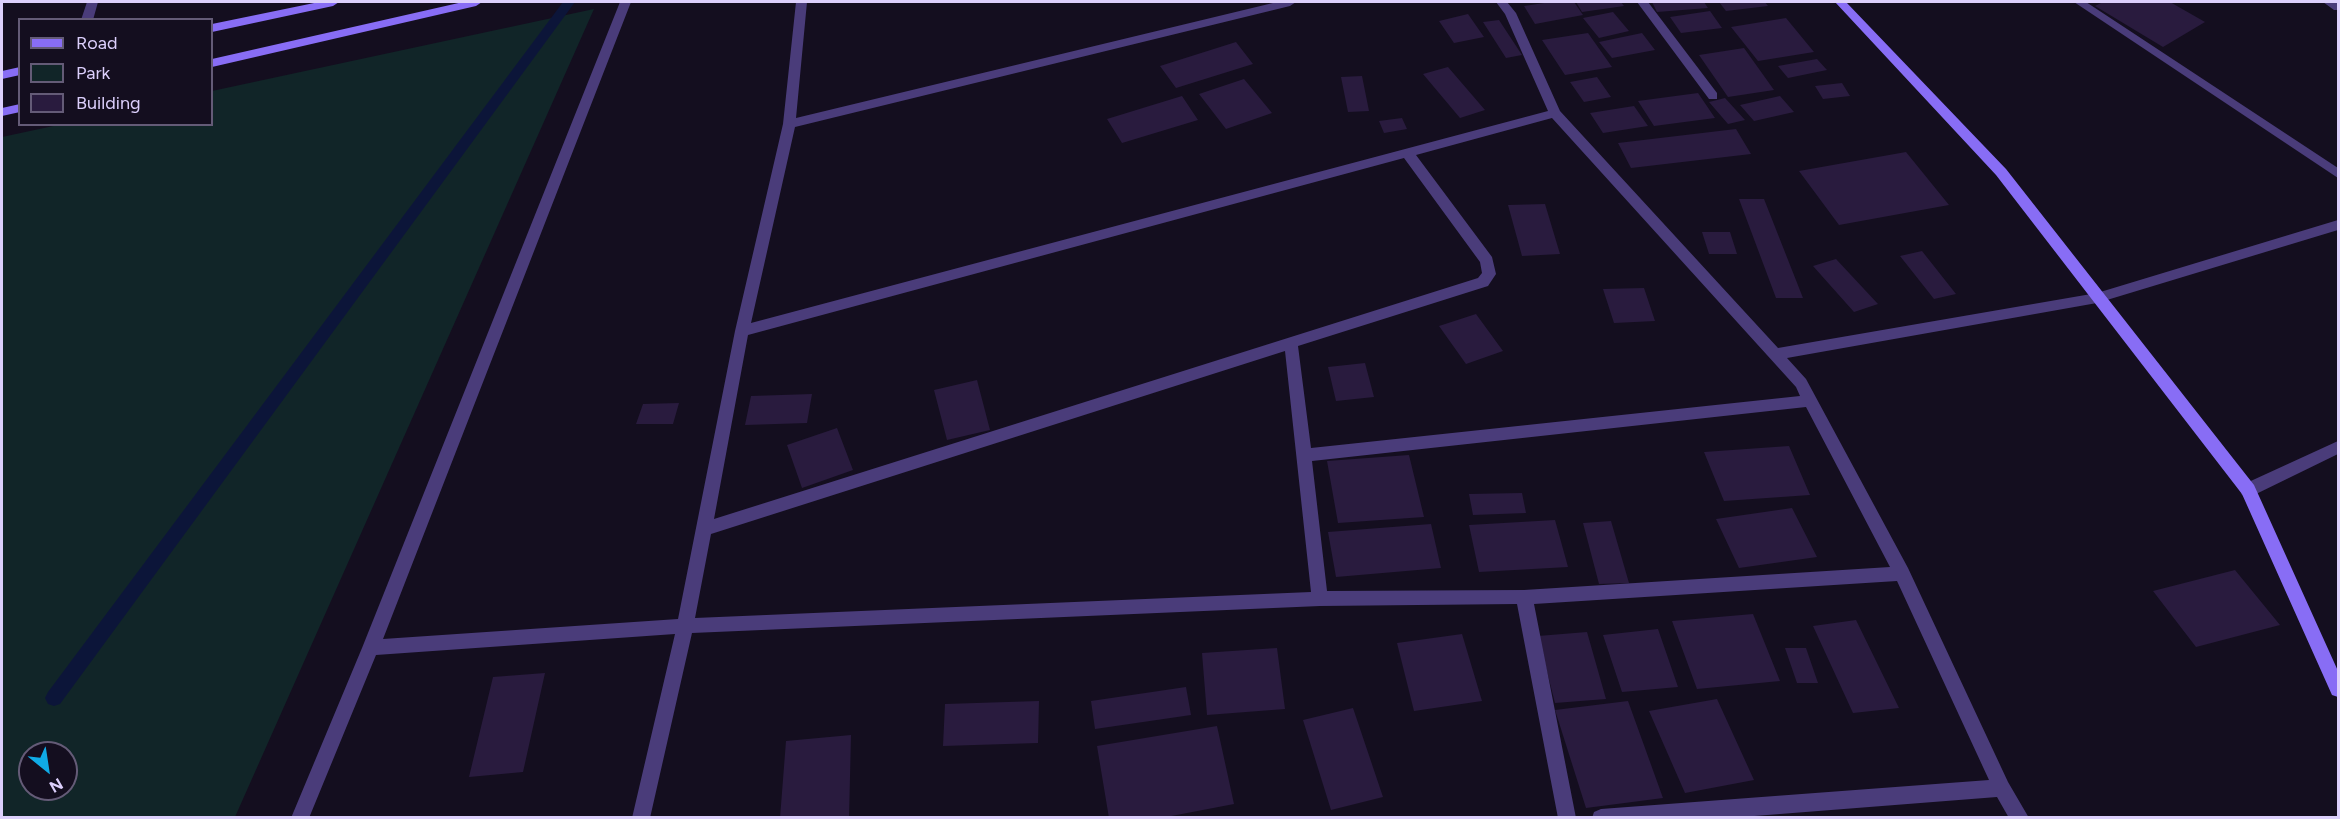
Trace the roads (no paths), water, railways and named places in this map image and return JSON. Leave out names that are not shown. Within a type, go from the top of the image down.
[{"type":"street","points":[[88,18],[92,2]]},
{"type":"street","points":[[213,28],[333,2]]},
{"type":"street","points":[[213,63],[476,2]]},
{"type":"street","points":[[300,818],[371,648],[626,2]]},
{"type":"street","points":[[641,818],[685,626],[742,331],[789,124],[801,2]]},
{"type":"street","points":[[789,124],[1290,2]]},
{"type":"street","points":[[1501,2],[1510,13],[1555,112],[1801,382],[1902,573],[2002,788],[2020,818]]},
{"type":"street","points":[[1642,2],[1713,96]]},
{"type":"street","points":[[1840,2],[2001,172],[2248,490],[2338,689]]},
{"type":"street","points":[[2079,2],[2338,174]]},
{"type":"street","points":[[2329,2],[2338,7]]},
{"type":"street","points":[[2,75],[18,71]]},
{"type":"street","points":[[2,112],[18,108]]},
{"type":"street","points":[[742,331],[1555,112]]},
{"type":"street","points":[[704,529],[1475,285],[1487,278],[1490,268],[1487,261],[1406,151]]},
{"type":"street","points":[[1777,354],[2097,297],[2338,225]]},
{"type":"street","points":[[1291,344],[1306,455],[1320,599]]},
{"type":"street","points":[[1306,455],[1811,401]]},
{"type":"street","points":[[2248,490],[2338,447]]},
{"type":"street","points":[[371,648],[685,626],[1320,599],[1524,597],[1902,573]]},
{"type":"street","points":[[1524,597],[1567,818]]},
{"type":"street","points":[[1601,818],[2002,788]]},
{"type":"waterway","points":[[54,698],[569,2]]}]
